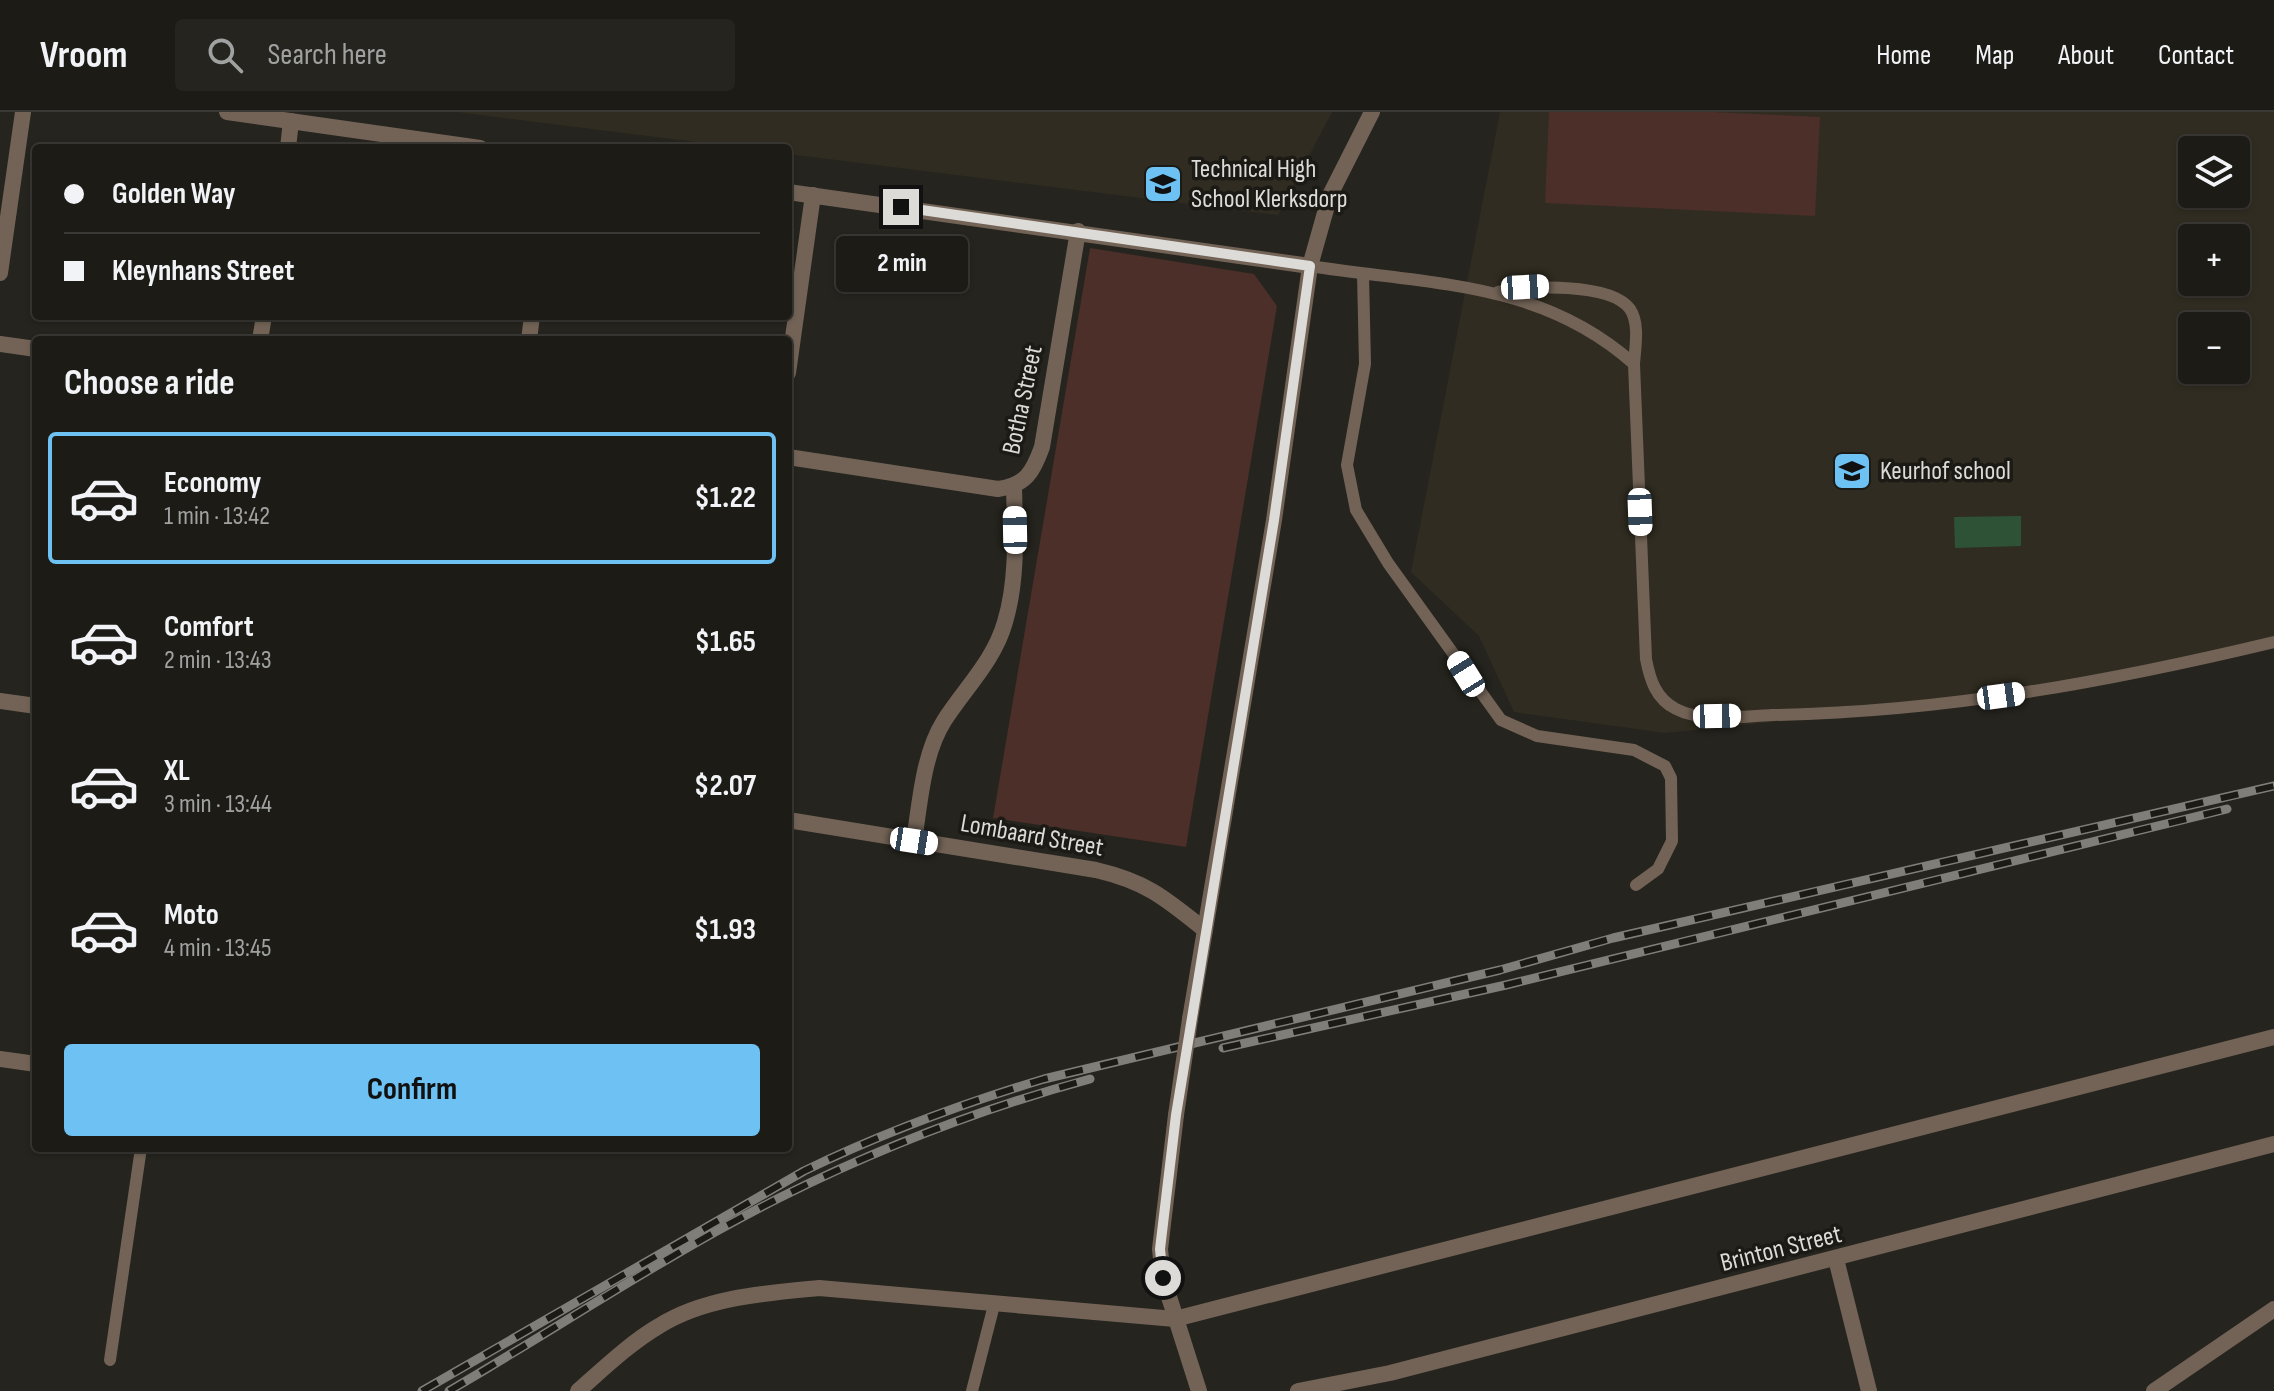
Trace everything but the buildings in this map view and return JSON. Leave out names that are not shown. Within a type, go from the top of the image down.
[{"type":"street","points":[[0,273],[23,112]]},
{"type":"street","points":[[227,112],[452,144]]},
{"type":"street","points":[[1199,1391],[1163,1278],[1160,1249],[1176,1115],[1274,520],[1310,266],[1330,195],[1372,112]]},
{"type":"street","points":[[288,144],[291,121]]},
{"type":"street","points":[[792,192],[1310,266]]},
{"type":"street","points":[[792,345],[813,195]]},
{"type":"street","name":"Botha Street","points":[[792,458],[998,489],[1014,487],[1026,480],[1035,468],[1042,447],[1078,231]]},
{"type":"street","points":[[0,344],[32,348]]},
{"type":"street","points":[[914,841],[925,774],[942,723],[981,675],[1005,622],[1015,551],[1014,487]]},
{"type":"street","points":[[0,701],[32,705]]},
{"type":"street","name":"Lombaard Street","points":[[792,821],[1135,879],[1160,894],[1205,930]]},
{"type":"street","points":[[578,1391],[661,1325],[722,1302],[819,1288],[1175,1319],[2274,1037]]},
{"type":"street","points":[[0,1059],[32,1063]]},
{"type":"street","name":"Brinton Street","points":[[1298,1391],[1390,1373],[2274,1144]]},
{"type":"street","points":[[1836,1259],[1869,1391]]},
{"type":"street","points":[[2154,1391],[2274,1309]]},
{"type":"lane","points":[[1310,266],[1498,292],[1579,323],[1634,364]]},
{"type":"lane","points":[[1363,274],[1365,364],[1347,465],[1356,510],[1388,563],[1438,629],[1490,709],[1501,720],[1537,736],[1634,750],[1654,757],[1665,766],[1671,778],[1672,841],[1658,869],[1636,885]]},
{"type":"lane","points":[[1498,292],[1542,286],[1618,300],[1630,309],[1634,320],[1646,659],[1656,690],[1676,709],[1717,716],[1819,714],[1971,700],[2092,684],[2274,642]]},
{"type":"lane","points":[[110,1360],[140,1152]]},
{"type":"lane","points":[[972,1391],[994,1305]]},
{"type":"shaded area","name":"Technical High School Klerksdorp","points":[[457,112],[1332,112],[1278,215],[792,154],[792,144],[712,144]]},
{"type":"shaded area","name":"Keurhof school","points":[[1500,112],[2274,112],[2274,646],[2074,691],[1665,733],[1514,712],[1479,636],[1411,572]]},
{"type":"shaded area","points":[[1549,112],[1713,112],[1820,117],[1815,216],[1545,203]]},
{"type":"shaded area","points":[[1090,248],[1254,274],[1277,306],[1186,847],[993,818]]},
{"type":"shaded area","points":[[2021,516],[2021,546],[1955,548],[1954,517]]},
{"type":"railway","points":[[422,1391],[804,1171],[892,1132],[1013,1089],[1500,970],[1613,938],[2274,786]]},
{"type":"railway","points":[[1223,1048],[1506,985],[2227,809]]},
{"type":"railway","points":[[449,1391],[654,1267],[779,1198],[855,1162],[932,1131],[1090,1079]]},
{"type":"place","name":"Technical High School Klerksdorp","points":[[1163,184]]},
{"type":"place","name":"Keurhof school","points":[[1852,471]]},
{"type":"route","points":[[901,207],[1310,266],[1274,520],[1176,1115],[1160,1249],[1163,1278]]}]
